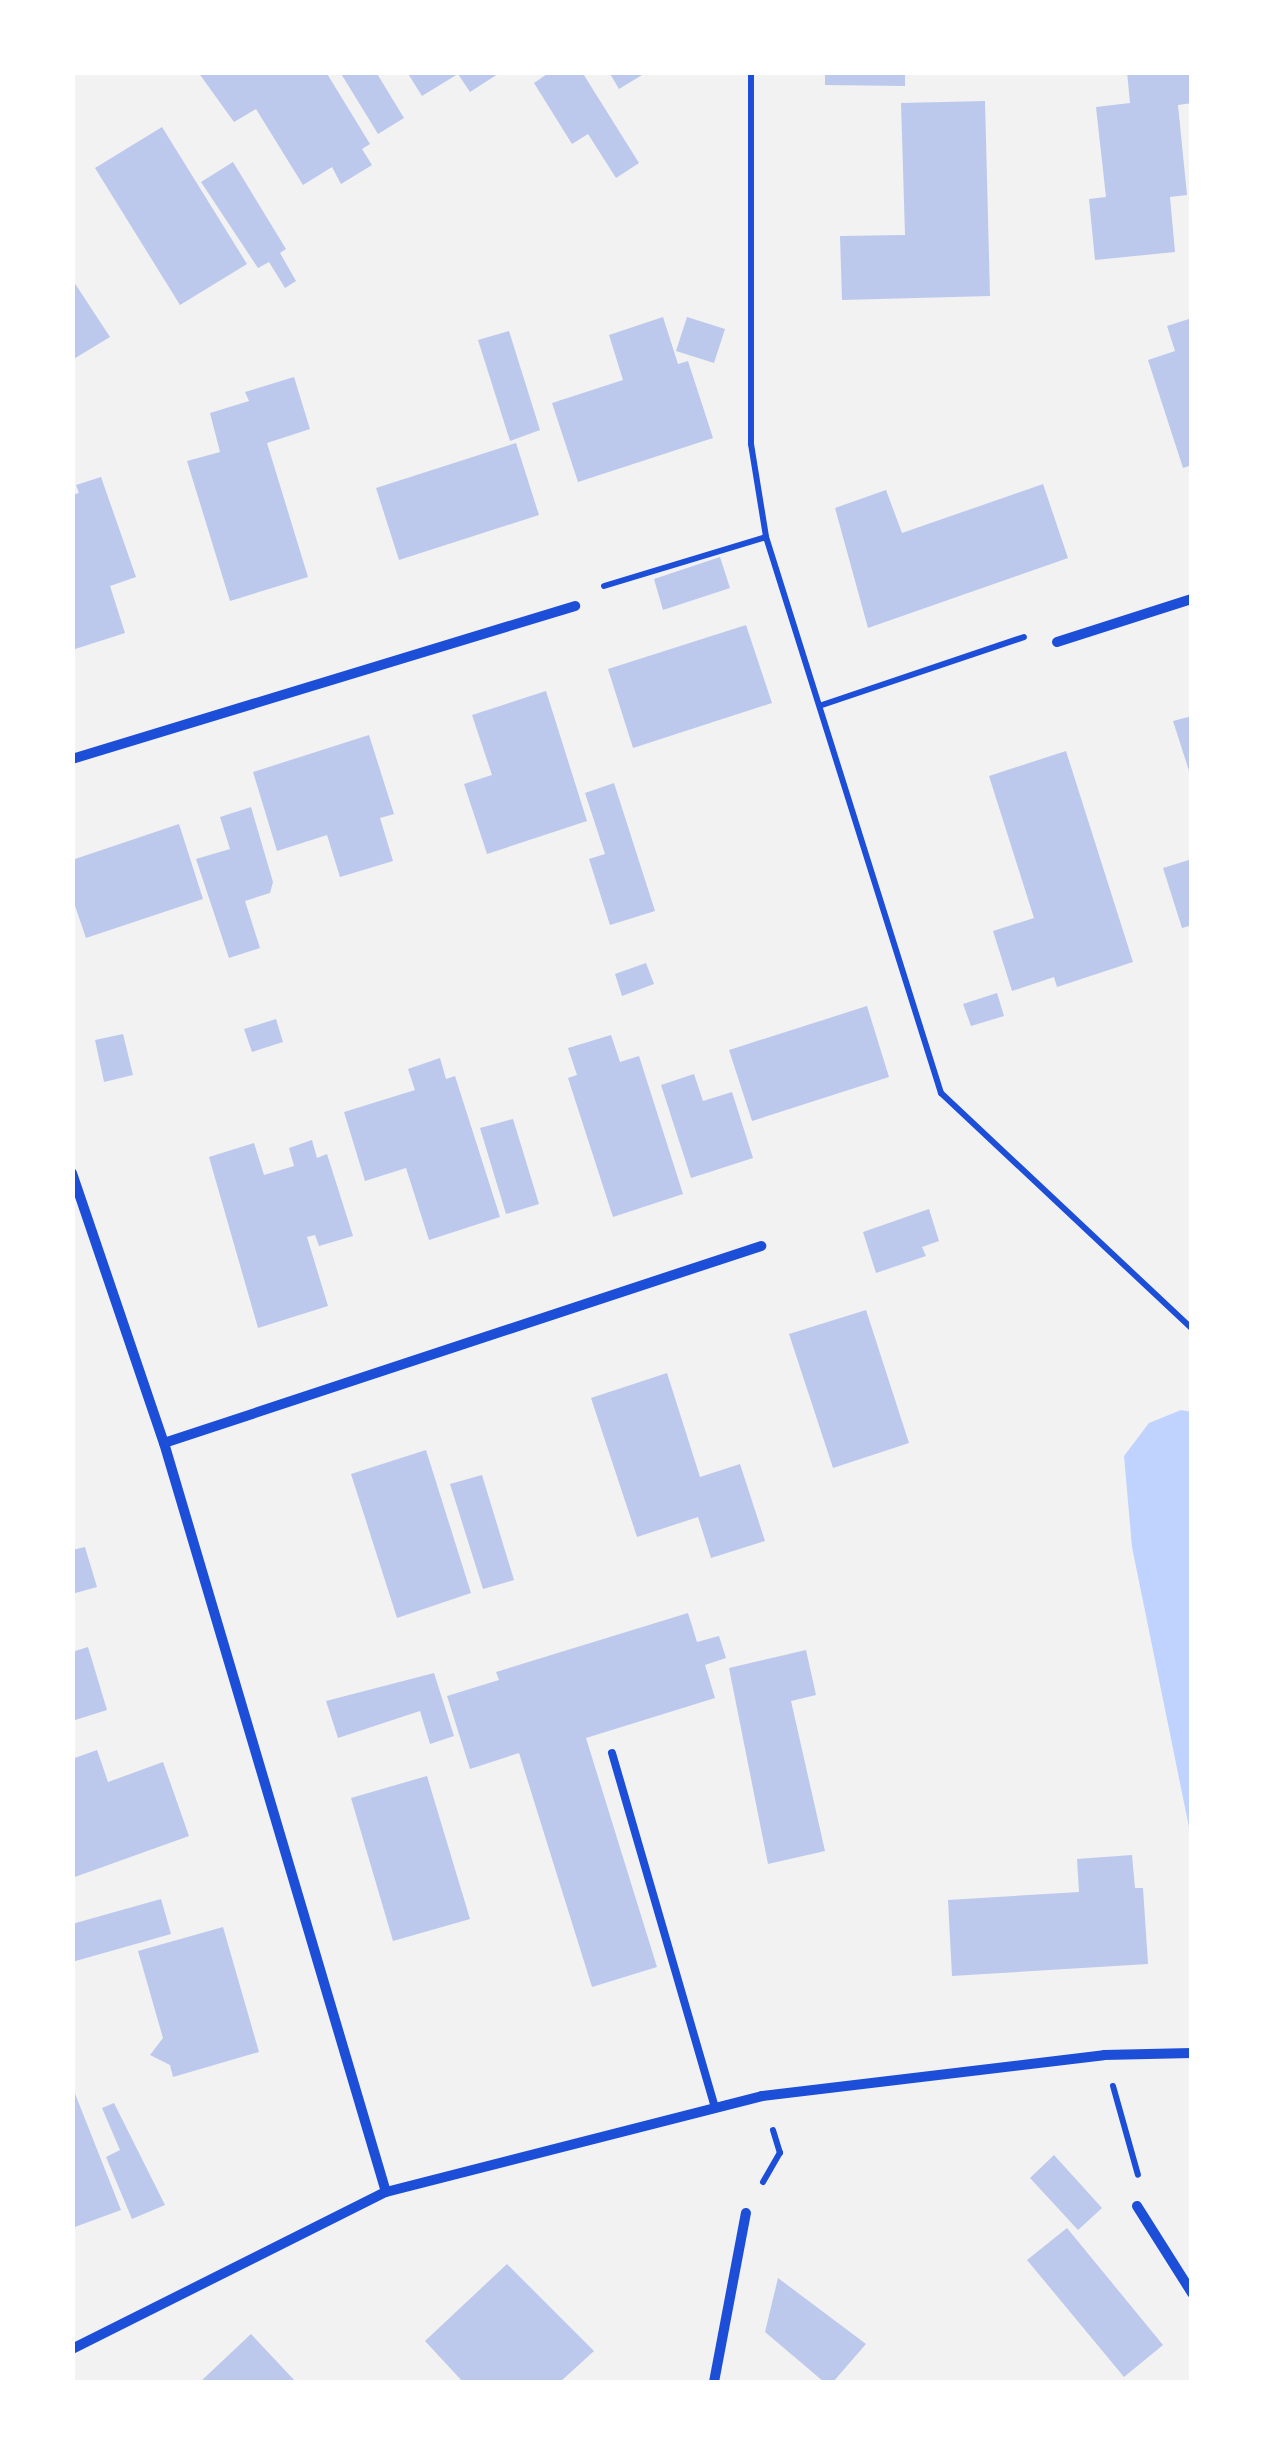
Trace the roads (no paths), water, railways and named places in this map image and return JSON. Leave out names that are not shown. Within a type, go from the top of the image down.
[{"type":"street","points":[[1057,642],[1192,599]]},
{"type":"street","points":[[72,759],[575,606]]},
{"type":"street","points":[[72,1173],[164,1444],[386,2192]]},
{"type":"street","points":[[164,1444],[761,1246]]},
{"type":"street","points":[[72,2349],[386,2192],[762,2096],[1104,2055],[1192,2053]]},
{"type":"street","points":[[1137,2206],[1192,2293]]},
{"type":"street","points":[[714,2382],[746,2213]]},
{"type":"lane","points":[[612,1752],[715,2107]]},
{"type":"water","points":[[1181,1410],[1192,1412],[1191,1837],[1132,1547],[1124,1456],[1149,1423]]}]
